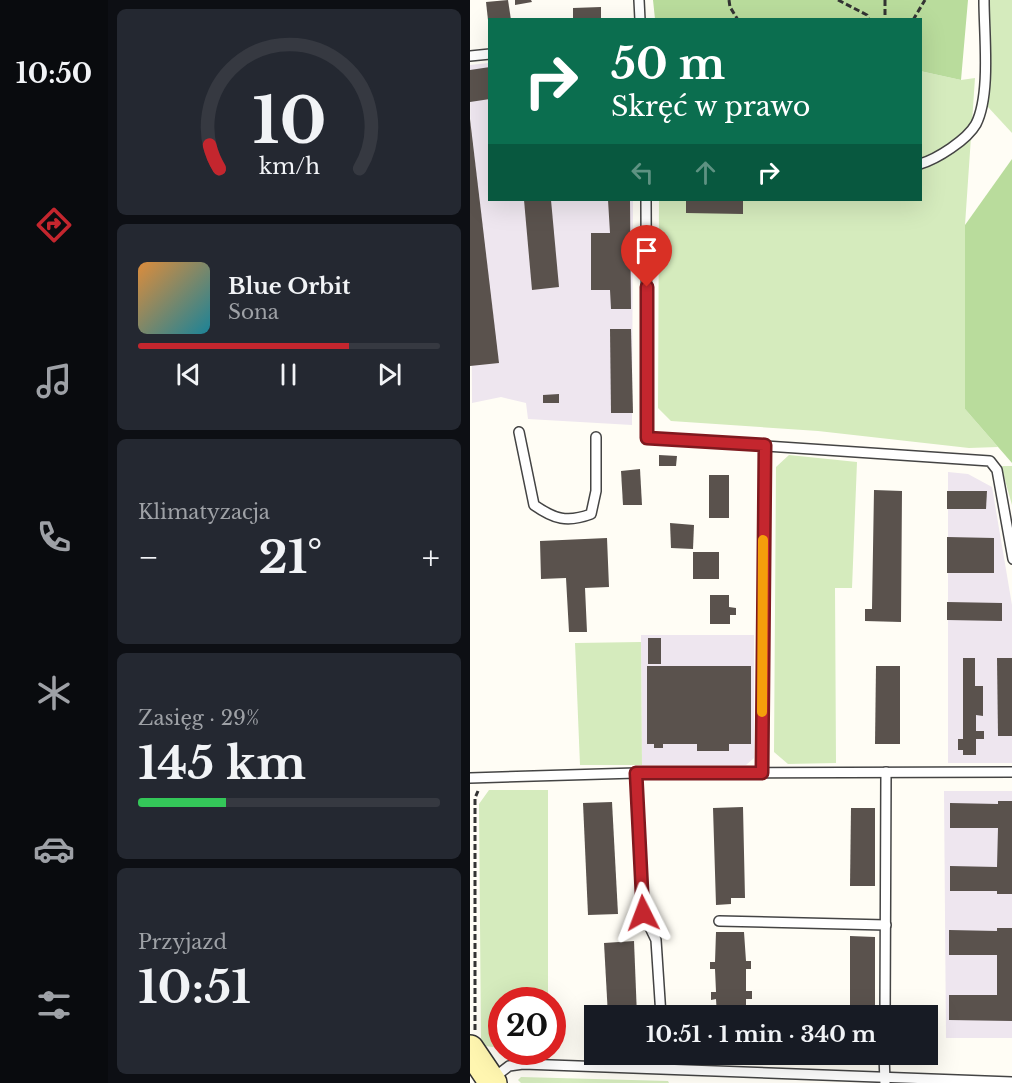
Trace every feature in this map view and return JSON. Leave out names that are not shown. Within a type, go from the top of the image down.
[{"type":"street","points":[[473,1043],[491,1082]]},
{"type":"lane","points":[[639,0],[640,18]]},
{"type":"lane","points":[[922,163],[946,152],[975,126],[983,105],[984,0]]},
{"type":"lane","points":[[470,56],[488,54]]},
{"type":"lane","points":[[646,201],[647,438],[990,461],[997,470],[1013,559]]},
{"type":"lane","points":[[519,432],[527,482],[534,505],[552,518],[577,519],[591,514],[596,491],[596,437]]},
{"type":"lane","points":[[762,773],[765,445]]},
{"type":"lane","points":[[885,1005],[886,772]]},
{"type":"lane","points":[[474,778],[636,773],[1013,772]]},
{"type":"lane","points":[[636,773],[643,913],[656,940],[660,1005]]},
{"type":"lane","points":[[719,921],[886,925]]},
{"type":"lane","points":[[491,1082],[509,1066],[523,1064],[733,1071],[794,1078],[1013,1082]]},
{"type":"lane","points":[[733,1071],[733,1083]]},
{"type":"path","points":[[729,0],[730,7],[737,18]]},
{"type":"path","points":[[838,0],[867,15],[868,18]]},
{"type":"path","points":[[885,0],[885,18]]},
{"type":"path","points":[[914,18],[925,0]]},
{"type":"path","points":[[473,1043],[474,778]]},
{"type":"shaded area","points":[[488,63],[488,201],[633,201],[632,425],[528,419],[526,403],[501,397],[472,403],[470,65]]},
{"type":"shaded area","points":[[948,472],[968,474],[992,487],[1012,605],[1012,763],[948,763]]},
{"type":"shaded area","points":[[641,635],[754,635],[754,758],[746,765],[642,765]]},
{"type":"shaded area","points":[[944,791],[1012,791],[1012,1038],[946,1038]]},
{"type":"green space","points":[[653,0],[968,0],[961,80],[922,71],[922,18],[655,18]]},
{"type":"green space","points":[[989,0],[1012,0],[1012,133],[988,107]]},
{"type":"green space","points":[[922,71],[961,80],[975,78],[965,225],[965,409],[998,447],[969,448],[818,431],[671,421],[658,408],[659,201],[922,201]]},
{"type":"green space","points":[[1012,159],[1012,463],[965,409],[965,225]]},
{"type":"green space","points":[[789,455],[857,462],[852,588],[835,588],[836,763],[788,764],[774,752],[776,467]]},
{"type":"green space","points":[[1001,466],[1012,466],[1012,505]]},
{"type":"green space","points":[[641,642],[642,765],[580,765],[575,643]]},
{"type":"green space","points":[[489,790],[548,790],[548,987],[488,987],[488,1046],[481,1042],[479,804]]},
{"type":"green space","points":[[521,1077],[668,1081],[669,1083],[521,1083],[518,1080]]},
{"type":"building","points":[[508,0],[511,18],[488,18],[488,20],[486,2]]},
{"type":"building","points":[[515,0],[531,0],[532,2],[515,5]]},
{"type":"building","points":[[601,7],[601,18],[573,18],[573,8]]},
{"type":"building","points":[[488,67],[488,99],[470,102],[470,70]]},
{"type":"building","points":[[470,119],[499,363],[470,366]]},
{"type":"building","points":[[524,201],[551,201],[559,287],[532,290]]},
{"type":"building","points":[[608,201],[630,201],[631,309],[611,309],[610,290],[591,290],[591,233],[610,233]]},
{"type":"building","points":[[686,201],[743,201],[743,214],[686,213]]},
{"type":"building","points":[[610,329],[631,329],[633,413],[611,413]]},
{"type":"building","points":[[559,394],[559,403],[543,403],[543,395]]},
{"type":"building","points":[[659,455],[677,456],[676,466],[659,466]]},
{"type":"building","points":[[640,469],[642,505],[623,505],[621,471]]},
{"type":"building","points":[[709,475],[729,475],[729,518],[709,518]]},
{"type":"building","points":[[874,490],[902,491],[901,622],[865,621],[865,609],[872,609]]},
{"type":"building","points":[[947,491],[987,491],[986,509],[947,509]]},
{"type":"building","points":[[670,523],[694,525],[693,549],[671,548]]},
{"type":"building","points":[[947,537],[994,538],[994,573],[947,573]]},
{"type":"building","points":[[607,538],[609,587],[585,588],[587,632],[569,632],[566,578],[541,579],[540,541]]},
{"type":"building","points":[[693,552],[719,552],[719,579],[693,579]]},
{"type":"building","points":[[710,595],[729,595],[729,607],[736,608],[736,615],[730,615],[730,624],[710,624]]},
{"type":"building","points":[[947,602],[1002,603],[1002,621],[947,620]]},
{"type":"building","points":[[648,638],[661,638],[661,664],[648,664]]},
{"type":"building","points":[[963,658],[975,658],[975,686],[983,686],[983,716],[976,715],[976,731],[984,731],[984,739],[976,739],[976,755],[963,755],[963,750],[958,750],[958,739],[963,739]]},
{"type":"building","points":[[997,658],[1013,658],[1013,736],[998,736]]},
{"type":"building","points":[[647,666],[751,666],[751,744],[729,744],[729,751],[697,751],[697,744],[663,744],[663,748],[654,748],[654,744],[647,744]]},
{"type":"building","points":[[876,666],[900,666],[900,744],[875,744]]},
{"type":"building","points":[[998,801],[1013,801],[1013,894],[997,894],[997,891],[950,891],[950,866],[997,867],[998,828],[950,828],[950,803],[998,804]]},
{"type":"building","points":[[612,802],[618,914],[588,915],[583,803]]},
{"type":"building","points":[[743,807],[745,898],[731,898],[731,904],[716,905],[713,808]]},
{"type":"building","points":[[851,808],[875,808],[875,886],[850,886]]},
{"type":"building","points":[[997,928],[1013,928],[1013,1021],[949,1020],[949,995],[997,995],[997,955],[949,955],[949,930],[997,931]]},
{"type":"building","points":[[716,932],[744,932],[746,961],[751,961],[751,969],[746,969],[746,991],[752,991],[752,999],[746,999],[746,1005],[716,1005],[716,999],[711,1000],[711,992],[716,992],[715,969],[710,969],[710,962],[715,962]]},
{"type":"building","points":[[850,936],[875,937],[875,1005],[850,1005]]},
{"type":"building","points":[[634,941],[637,1005],[607,1005],[604,943]]},
{"type":"slow traffic","points":[[762,712],[763,540]]},
{"type":"route","points":[[643,913],[636,773],[762,773],[765,445],[647,438],[647,287]]}]
